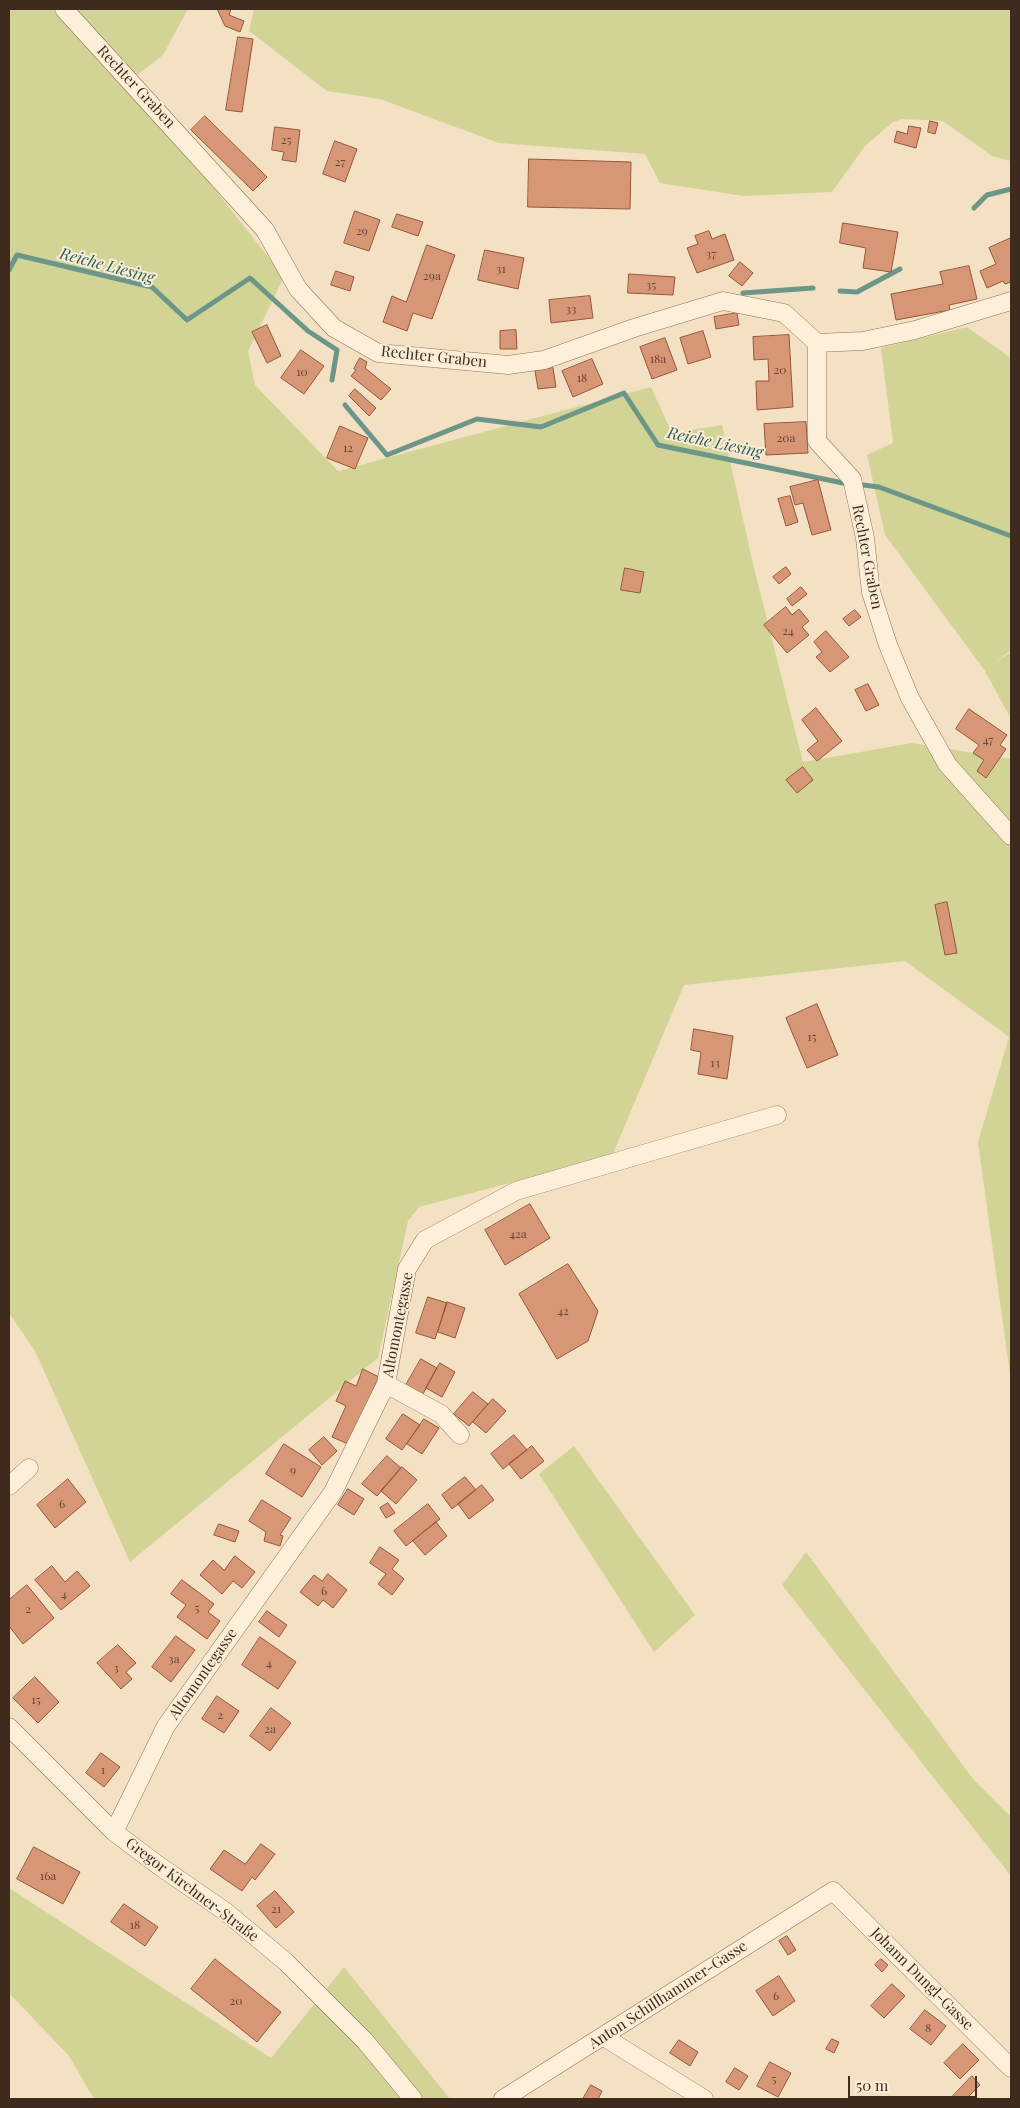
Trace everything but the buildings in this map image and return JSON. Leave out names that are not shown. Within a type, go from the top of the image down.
[{"type":"street","name":"Rechter Graben","points":[[64,9],[265,230],[298,289],[334,328],[378,354],[508,364],[544,360],[634,328],[723,302],[784,313],[817,343],[817,441],[852,479],[865,538],[871,592],[888,644],[910,698],[947,764],[1011,836]]},
{"type":"street","points":[[817,343],[863,342],[915,330],[1011,301]]},
{"type":"street","name":"Altomontegasse","points":[[114,1832],[166,1726],[333,1492],[386,1384],[407,1269],[425,1240],[516,1191],[777,1115]]},
{"type":"street","points":[[386,1384],[441,1414],[460,1434]]},
{"type":"street","points":[[9,1486],[29,1468]]},
{"type":"street","name":"Gregor Kirchner-Straße","points":[[9,1727],[114,1832],[226,1912],[286,1962],[365,2041],[413,2099]]},
{"type":"street","name":"Anton Schillhammer-Gasse","points":[[503,2099],[604,2037],[833,1890]]},
{"type":"street","name":"Johann Dungl-Gasse","points":[[833,1890],[1011,2068]]},
{"type":"street","points":[[604,2037],[704,2099]]},
{"type":"green space","points":[[9,9],[188,9],[163,55],[129,81],[284,277],[248,351],[255,385],[338,471],[651,387],[672,433],[722,425],[753,564],[803,762],[912,743],[1011,759],[1011,1382],[978,1142],[1009,1037],[905,961],[684,985],[612,1156],[419,1207],[408,1221],[378,1358],[130,1562],[35,1351],[9,1313]]},
{"type":"green space","points":[[254,9],[1011,9],[1011,161],[992,156],[943,121],[903,119],[893,122],[865,146],[832,192],[743,196],[660,183],[645,154],[499,143],[380,99],[327,91],[249,31]]},
{"type":"green space","points":[[967,327],[1011,358],[1011,650],[996,662],[1011,652],[1011,719],[985,671],[885,535],[867,455],[893,443],[881,348]]},
{"type":"green space","points":[[574,1446],[695,1615],[654,1652],[539,1474]]},
{"type":"green space","points":[[806,1552],[973,1779],[1011,1817],[1011,1876],[782,1585]]},
{"type":"green space","points":[[9,1888],[271,2058],[344,1967],[450,2099],[94,2099],[69,2056],[9,1993]]},
{"type":"waterway","points":[[974,208],[987,195],[1011,189]]},
{"type":"waterway","name":"Reiche Liesing","points":[[9,270],[17,255],[152,287],[187,320],[250,278],[308,331],[337,350],[332,380]]},
{"type":"waterway","points":[[840,291],[857,292],[900,269]]},
{"type":"waterway","points":[[743,293],[813,288]]},
{"type":"waterway","name":"Reiche Liesing","points":[[345,405],[387,455],[477,419],[541,427],[624,393],[658,445],[843,483]]},
{"type":"waterway","name":"Reiche Liesing","points":[[863,485],[879,487],[1011,536]]}]
